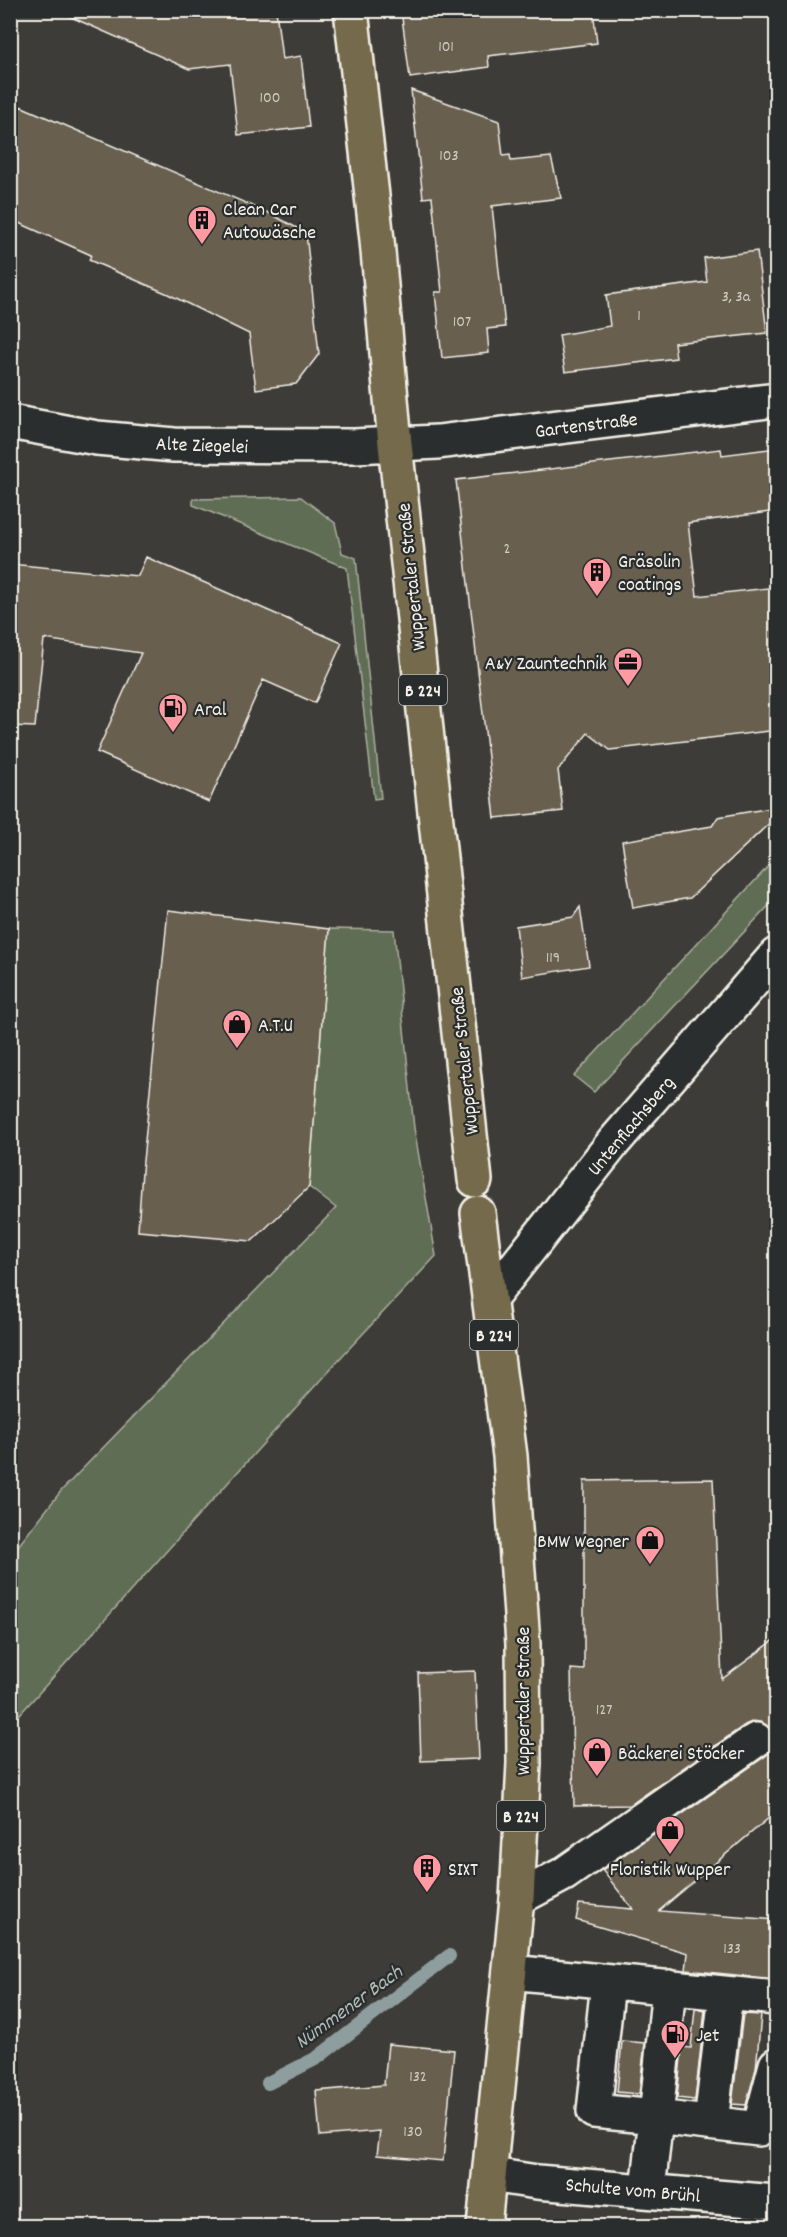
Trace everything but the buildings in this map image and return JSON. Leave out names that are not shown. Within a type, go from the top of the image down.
[{"type":"main road","name":"Wuppertaler Straße","points":[[351,10],[377,240],[395,444],[475,1180]]},
{"type":"main road","name":"Wuppertaler Straße","points":[[478,1213],[510,1456],[523,1644],[524,1763],[517,1899],[484,2226]]},
{"type":"street","name":"Gartenstraße","points":[[395,444],[438,442],[777,400]]},
{"type":"street","name":"Alte Ziegelei","points":[[10,422],[97,438],[174,445],[354,446],[395,444]]},
{"type":"street","name":"Untenflachsberg","points":[[490,1299],[613,1143],[777,955]]},
{"type":"street","points":[[517,1899],[564,1874],[756,1740]]},
{"type":"street","points":[[510,1972],[777,1998]]},
{"type":"street","points":[[608,1983],[594,2111],[759,2129],[777,2065]]},
{"type":"street","points":[[648,2190],[669,1987]]},
{"type":"street","points":[[711,2122],[726,1994]]},
{"type":"street","name":"Schulte vom Brühl","points":[[490,2175],[537,2182],[777,2202]]},
{"type":"green space","points":[[301,497],[335,523],[342,553],[356,558],[381,798],[374,799],[347,568],[193,505],[193,499]]},
{"type":"green space","points":[[776,858],[776,898],[594,1092],[574,1076]]},
{"type":"green space","points":[[329,929],[394,930],[414,1128],[436,1256],[343,1355],[11,1724],[11,1555],[61,1491],[336,1208],[309,1187]]},
{"type":"waterway","name":"Nümmener Bach","points":[[268,2083],[317,2058],[449,1956]]},
{"type":"place","name":"Clean Car Autowäsche","points":[[202,246]]},
{"type":"place","name":"Gräsolin coatings","points":[[597,598]]},
{"type":"place","name":"A&Y Zauntechnik","points":[[628,688]]},
{"type":"place","name":"Aral","points":[[173,734]]},
{"type":"place","name":"A.T.U","points":[[237,1050]]},
{"type":"place","name":"BMW Wegner","points":[[650,1566]]},
{"type":"place","name":"Bäckerei Stöcker","points":[[597,1778]]},
{"type":"place","name":"Floristik Wupper","points":[[670,1856]]},
{"type":"place","name":"SIXT","points":[[427,1894]]},
{"type":"place","name":"Jet","points":[[675,2060]]}]
